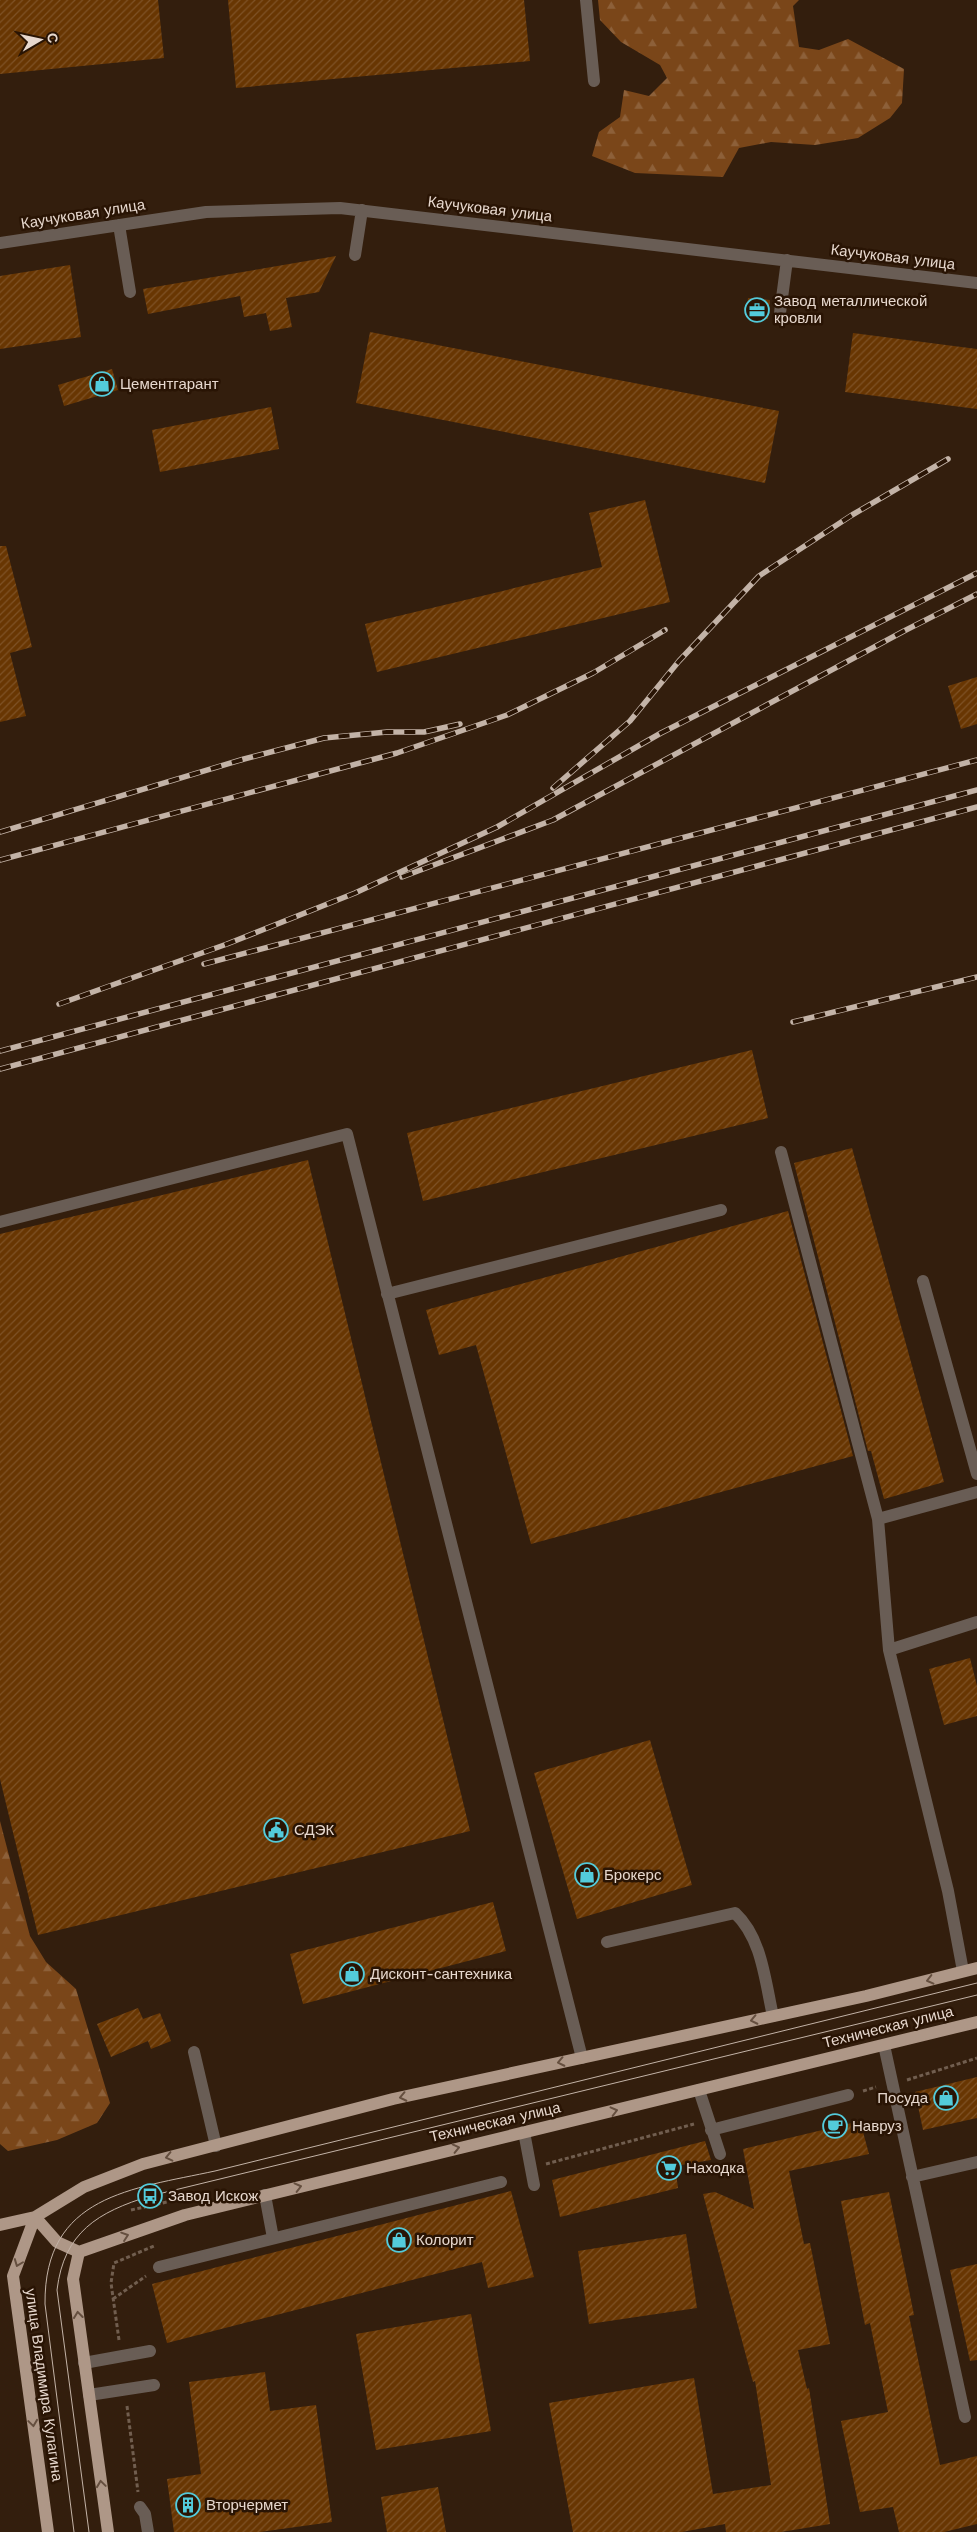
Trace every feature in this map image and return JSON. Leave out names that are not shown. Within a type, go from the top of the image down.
[{"type":"main road","points":[[0,2225],[35,2217],[84,2187],[143,2164],[393,2099],[773,2016],[977,1968]]},
{"type":"main road","name":"Техническая улица","points":[[79,2252],[185,2215],[977,2022]]},
{"type":"main road","points":[[35,2217],[57,2242],[79,2252],[74,2279],[108,2532]]},
{"type":"main road","name":"улица Владимира Кулагина","points":[[35,2217],[13,2276],[48,2532]]},
{"type":"street","points":[[586,0],[594,81]]},
{"type":"street","name":"Каучуковая улица","points":[[0,243],[206,212],[340,208],[977,283]]},
{"type":"street","points":[[355,255],[362,210]]},
{"type":"street","points":[[119,225],[130,292]]},
{"type":"street","points":[[780,313],[787,260]]},
{"type":"street","points":[[0,1222],[347,1134],[582,2058]]},
{"type":"street","points":[[781,1152],[878,1518],[889,1650],[948,1891],[963,1971]]},
{"type":"street","points":[[387,1294],[721,1210]]},
{"type":"street","points":[[923,1281],[977,1474]]},
{"type":"street","points":[[878,1518],[977,1492]]},
{"type":"street","points":[[889,1650],[977,1622]]},
{"type":"street","points":[[607,1942],[735,1913],[746,1923],[754,1938],[773,2016]]},
{"type":"street","points":[[884,2045],[965,2417]]},
{"type":"street","points":[[194,2052],[216,2146]]},
{"type":"street","points":[[698,2090],[720,2154]]},
{"type":"street","points":[[711,2130],[848,2095]]},
{"type":"street","points":[[524,2132],[534,2185]]},
{"type":"street","points":[[912,2177],[977,2162]]},
{"type":"street","points":[[159,2268],[500,2182]]},
{"type":"street","points":[[265,2196],[273,2238]]},
{"type":"street","points":[[84,2363],[150,2351]]},
{"type":"street","points":[[89,2395],[154,2385]]},
{"type":"street","points":[[140,2506],[145,2514],[148,2532]]},
{"type":"path","points":[[131,2210],[174,2200]]},
{"type":"path","points":[[113,2299],[159,2268]]},
{"type":"green space","points":[[598,0],[799,0],[793,6],[799,47],[819,50],[848,39],[904,69],[902,103],[890,118],[858,138],[815,145],[771,142],[739,148],[723,177],[635,173],[592,156],[599,132],[620,117],[624,90],[649,96],[667,78],[660,65],[621,42],[600,20]]},
{"type":"green space","points":[[0,1821],[30,1936],[46,1962],[76,1989],[110,2103],[97,2123],[57,2140],[8,2151],[0,2144]]},
{"type":"building","points":[[0,0],[158,0],[164,58],[0,74]]},
{"type":"building","points":[[228,0],[524,0],[530,61],[236,88]]},
{"type":"building","points":[[336,256],[319,292],[286,298],[292,327],[270,331],[266,313],[244,317],[240,296],[148,314],[143,289]]},
{"type":"building","points":[[70,265],[81,337],[0,349],[0,276]]},
{"type":"building","points":[[748,298],[770,300],[768,319],[746,317]]},
{"type":"building","points":[[370,332],[779,411],[765,483],[356,403]]},
{"type":"building","points":[[853,333],[977,349],[977,409],[845,392]]},
{"type":"building","points":[[112,369],[118,390],[64,406],[58,385]]},
{"type":"building","points":[[271,407],[279,449],[160,472],[152,430]]},
{"type":"building","points":[[645,500],[670,602],[377,672],[365,624],[602,567],[589,513]]},
{"type":"building","points":[[0,546],[6,546],[32,647],[10,653],[26,716],[0,722]]},
{"type":"building","points":[[977,677],[977,724],[961,729],[948,686]]},
{"type":"building","points":[[752,1050],[768,1118],[423,1201],[407,1133]]},
{"type":"building","points":[[852,1148],[944,1482],[884,1499],[871,1451],[868,1451],[794,1163]]},
{"type":"building","points":[[308,1160],[470,1831],[38,1935],[0,1779],[0,1234]]},
{"type":"building","points":[[788,1211],[853,1456],[531,1544],[476,1345],[439,1355],[426,1310]]},
{"type":"building","points":[[970,1658],[977,1686],[977,1716],[944,1725],[929,1669]]},
{"type":"building","points":[[650,1740],[692,1885],[577,1919],[534,1773]]},
{"type":"building","points":[[493,1902],[506,1951],[303,2004],[290,1954]]},
{"type":"building","points":[[138,2008],[143,2019],[160,2013],[171,2041],[151,2049],[148,2041],[111,2057],[97,2024]]},
{"type":"building","points":[[977,2077],[977,2118],[923,2130],[915,2092]]},
{"type":"building","points":[[860,2121],[869,2154],[789,2171],[804,2244],[810,2243],[830,2344],[798,2350],[807,2389],[809,2388],[830,2524],[781,2532],[726,2532],[725,2524],[682,2532],[573,2532],[549,2403],[694,2378],[713,2494],[771,2485],[755,2381],[753,2382],[703,2194],[715,2192],[754,2209],[743,2149]]},
{"type":"building","points":[[705,2141],[711,2160],[675,2166],[678,2188],[560,2217],[552,2180]]},
{"type":"building","points":[[511,2191],[534,2277],[488,2288],[482,2262],[167,2343],[152,2284]]},
{"type":"building","points":[[889,2192],[914,2315],[909,2316],[940,2465],[977,2456],[977,2524],[944,2532],[899,2532],[893,2507],[860,2512],[841,2421],[888,2412],[870,2323],[865,2325],[841,2201]]},
{"type":"building","points":[[686,2234],[697,2308],[589,2324],[578,2251]]},
{"type":"building","points":[[977,2264],[977,2360],[970,2361],[950,2270]]},
{"type":"building","points":[[471,2314],[491,2431],[376,2450],[356,2334]]},
{"type":"building","points":[[265,2372],[270,2411],[316,2405],[332,2522],[260,2532],[174,2532],[167,2479],[201,2474],[189,2382]]},
{"type":"building","points":[[438,2487],[446,2532],[387,2532],[381,2497]]},
{"type":"tram line","points":[[74,2532],[45,2304],[49,2268],[59,2240],[76,2219],[98,2203],[124,2192],[153,2184],[215,2171],[977,1983]]},
{"type":"tram line","points":[[89,2532],[57,2290],[67,2253],[76,2239],[100,2217],[131,2202],[150,2196],[977,1995]]},
{"type":"railway","points":[[553,788],[630,721],[679,661],[759,576],[852,515],[948,459]]},
{"type":"railway","points":[[59,1004],[227,944],[355,893],[497,827],[661,733],[977,573]]},
{"type":"railway","points":[[402,877],[553,820],[904,631],[977,594]]},
{"type":"railway","points":[[0,860],[397,753],[507,715],[593,673],[665,630]]},
{"type":"railway","points":[[0,832],[244,759],[324,738],[387,732],[424,732],[460,724]]},
{"type":"railway","points":[[204,964],[977,760]]},
{"type":"railway","points":[[0,1051],[977,790]]},
{"type":"railway","points":[[0,1069],[977,807]]},
{"type":"railway","points":[[793,1022],[977,977]]},
{"type":"place","name":"Завод металлической кровли","points":[[757,310]]},
{"type":"place","name":"Цементгарант","points":[[102,384]]},
{"type":"place","name":"СДЭК","points":[[276,1830]]},
{"type":"place","name":"Брокерс","points":[[587,1875]]},
{"type":"place","name":"Дисконт-сантехника","points":[[352,1974]]},
{"type":"place","name":"Посуда","points":[[946,2098]]},
{"type":"place","name":"Навруз","points":[[835,2126]]},
{"type":"place","name":"Находка","points":[[669,2168]]},
{"type":"place","name":"Завод Искож","points":[[150,2196]]},
{"type":"place","name":"Колорит","points":[[399,2240]]},
{"type":"place","name":"Вторчермет","points":[[188,2505]]}]
